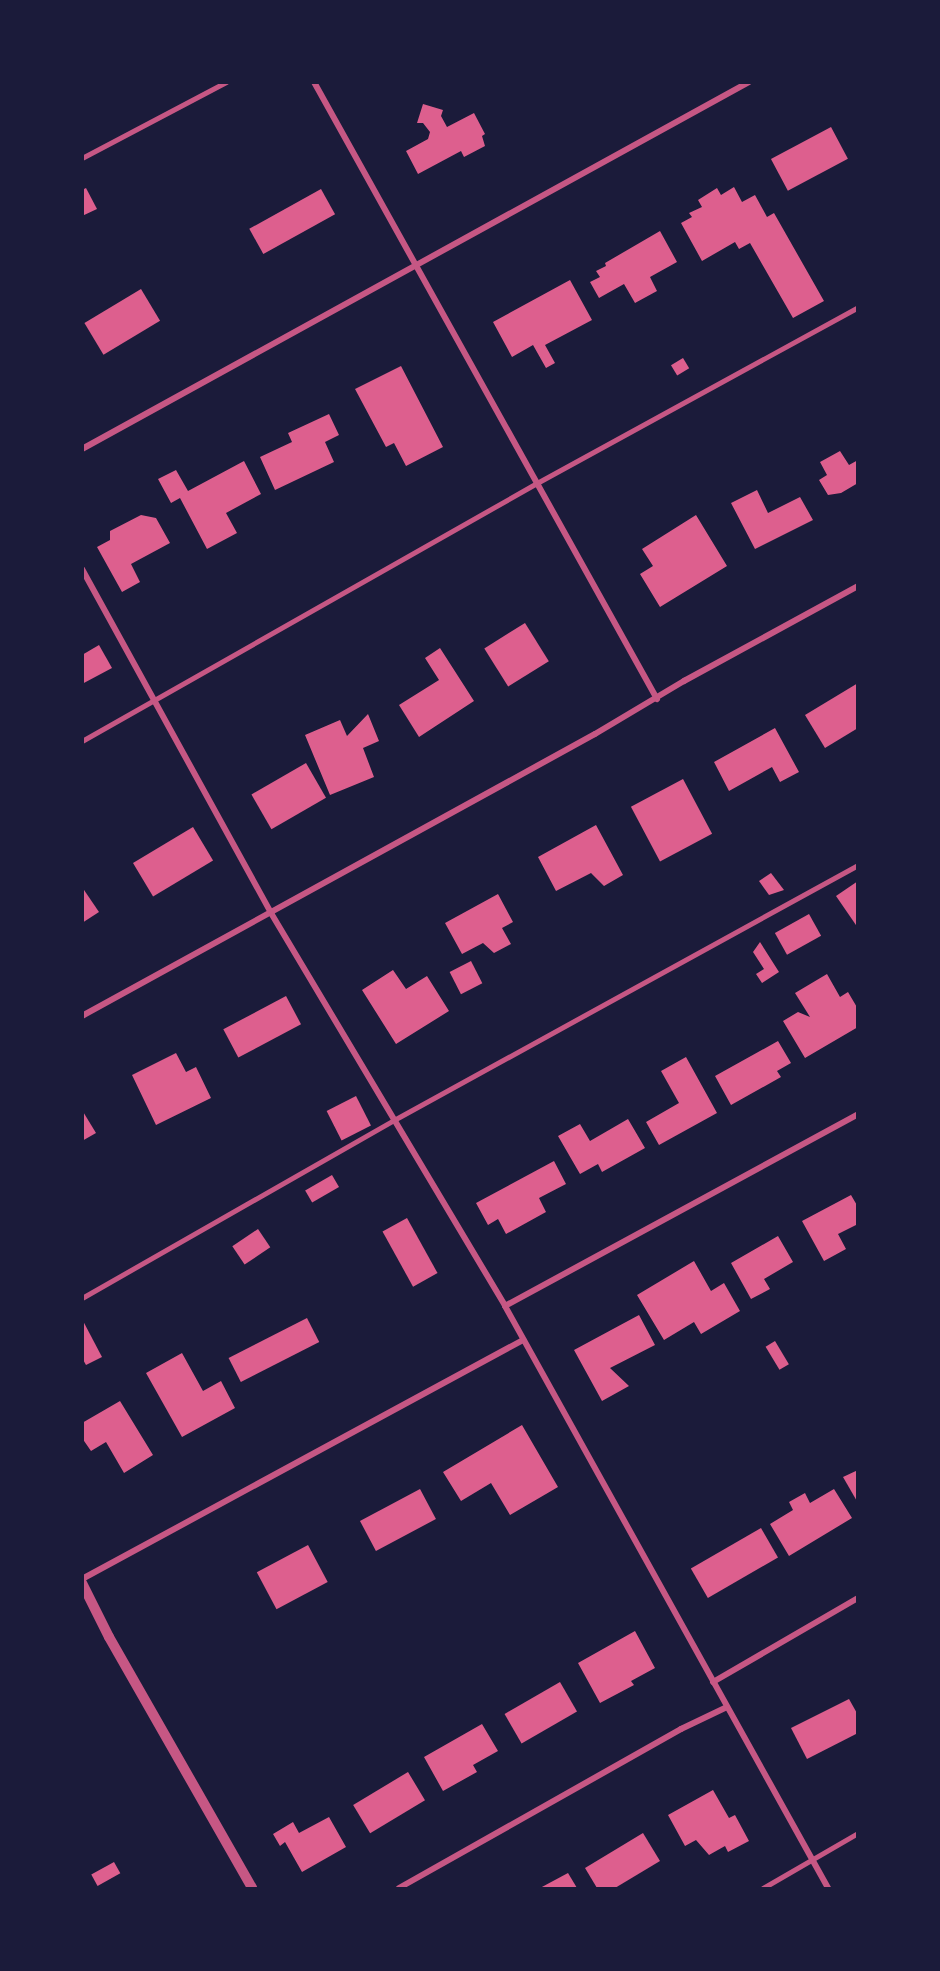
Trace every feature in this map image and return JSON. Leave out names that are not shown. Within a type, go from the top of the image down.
[{"type":"street","points":[[315,82],[657,699]]},
{"type":"street","points":[[82,450],[415,264],[749,82]]},
{"type":"street","points":[[82,569],[271,913],[505,1306],[828,1888]]},
{"type":"street","points":[[82,1016],[858,586]]},
{"type":"street","points":[[505,1306],[858,1114]]},
{"type":"street","points":[[252,1888],[110,1637],[82,1581],[523,1340]]},
{"type":"street","points":[[713,1682],[858,1598]]},
{"type":"street","points":[[399,1888],[681,1730],[728,1707]]},
{"type":"lane","points":[[82,158],[226,82]]},
{"type":"lane","points":[[82,741],[537,483],[858,307]]},
{"type":"lane","points":[[82,1298],[394,1120],[858,865]]},
{"type":"lane","points":[[762,1888],[858,1833]]},
{"type":"building","points":[[423,104],[443,110],[441,116],[447,127],[474,113],[485,134],[482,136],[485,146],[464,157],[461,151],[418,174],[406,151],[428,139],[430,132],[423,123],[417,123]]},
{"type":"building","points":[[831,127],[848,159],[788,191],[771,159]]},
{"type":"building","points":[[734,187],[742,202],[755,195],[767,217],[774,213],[824,301],[793,318],[750,243],[739,249],[735,242],[702,261],[681,223],[692,217],[689,213],[702,207],[698,200],[717,188],[721,195]]},
{"type":"building","points":[[86,188],[97,209],[82,216],[82,190]]},
{"type":"building","points":[[321,189],[335,214],[263,254],[249,229]]},
{"type":"building","points":[[660,231],[677,262],[650,277],[657,291],[635,303],[624,284],[599,298],[590,282],[600,277],[596,271],[606,266],[605,263]]},
{"type":"building","points":[[570,280],[592,320],[545,345],[555,363],[546,368],[533,345],[512,357],[493,322]]},
{"type":"building","points":[[141,289],[160,321],[103,355],[84,323]]},
{"type":"building","points":[[683,358],[689,368],[677,375],[671,365]]},
{"type":"building","points":[[401,366],[443,447],[406,466],[394,443],[386,447],[355,389]]},
{"type":"building","points":[[329,414],[339,435],[325,442],[334,462],[275,490],[260,457],[292,442],[288,433]]},
{"type":"building","points":[[840,451],[849,465],[858,460],[858,483],[841,493],[828,495],[819,480],[827,475],[820,462]]},
{"type":"building","points":[[244,461],[261,494],[226,513],[237,533],[207,549],[180,498],[171,503],[158,479],[176,470],[188,491]]},
{"type":"building","points":[[757,490],[768,513],[800,497],[813,520],[755,549],[731,503]]},
{"type":"building","points":[[141,515],[156,518],[170,543],[131,564],[140,582],[122,592],[97,547],[110,540],[110,531]]},
{"type":"building","points":[[696,515],[727,566],[660,607],[640,574],[653,566],[642,549]]},
{"type":"building","points":[[525,623],[549,661],[508,687],[484,648]]},
{"type":"building","points":[[99,645],[112,668],[82,684],[82,655]]},
{"type":"building","points":[[440,648],[474,701],[419,737],[399,705],[439,680],[425,658]]},
{"type":"building","points":[[858,683],[858,728],[825,748],[805,715]]},
{"type":"building","points":[[368,714],[379,741],[363,748],[374,777],[330,795],[305,735],[340,720],[347,736]]},
{"type":"building","points":[[775,728],[799,772],[780,782],[772,767],[729,791],[714,762]]},
{"type":"building","points":[[306,763],[326,798],[271,829],[251,794]]},
{"type":"building","points":[[683,779],[712,834],[660,861],[631,807]]},
{"type":"building","points":[[596,825],[623,875],[604,886],[591,873],[556,891],[538,857]]},
{"type":"building","points":[[193,827],[213,860],[153,896],[133,863]]},
{"type":"building","points":[[771,873],[784,890],[769,895],[759,881]]},
{"type":"building","points":[[858,881],[858,928],[836,896]]},
{"type":"building","points":[[82,887],[99,912],[82,923]]},
{"type":"building","points":[[498,894],[513,922],[502,928],[511,944],[494,953],[483,943],[462,954],[445,923]]},
{"type":"building","points":[[809,914],[821,936],[787,955],[775,933]]},
{"type":"building","points":[[760,942],[779,972],[762,983],[756,974],[764,969],[753,952]]},
{"type":"building","points":[[471,961],[482,983],[461,994],[450,972]]},
{"type":"building","points":[[393,970],[406,989],[427,976],[449,1011],[396,1044],[362,990]]},
{"type":"building","points":[[827,974],[840,997],[848,992],[858,1009],[858,1027],[805,1058],[783,1021],[798,1012],[810,1017],[795,993]]},
{"type":"building","points":[[286,996],[301,1024],[238,1058],[223,1029]]},
{"type":"building","points":[[778,1041],[791,1063],[777,1071],[781,1077],[731,1105],[715,1076]]},
{"type":"building","points":[[176,1053],[186,1072],[196,1067],[211,1098],[156,1125],[132,1075]]},
{"type":"building","points":[[686,1057],[717,1113],[659,1145],[646,1122],[679,1103],[661,1071]]},
{"type":"building","points":[[356,1096],[371,1125],[342,1140],[327,1111]]},
{"type":"building","points":[[82,1110],[96,1133],[82,1141]]},
{"type":"building","points":[[628,1119],[645,1148],[602,1172],[598,1164],[580,1174],[558,1136],[580,1124],[590,1141]]},
{"type":"building","points":[[554,1161],[566,1184],[539,1198],[546,1212],[506,1234],[498,1219],[488,1225],[476,1203]]},
{"type":"building","points":[[332,1175],[339,1187],[312,1203],[305,1190]]},
{"type":"building","points":[[851,1195],[858,1207],[858,1224],[838,1234],[846,1249],[824,1261],[802,1221]]},
{"type":"building","points":[[407,1218],[438,1273],[413,1287],[383,1232]]},
{"type":"building","points":[[258,1229],[270,1247],[245,1265],[232,1246]]},
{"type":"building","points":[[778,1236],[793,1262],[764,1279],[770,1289],[751,1299],[731,1263]]},
{"type":"building","points":[[694,1261],[711,1291],[724,1283],[740,1311],[701,1334],[694,1322],[664,1340],[637,1295]]},
{"type":"building","points":[[639,1315],[655,1345],[610,1368],[629,1386],[602,1401],[574,1350]]},
{"type":"building","points":[[307,1318],[319,1342],[241,1382],[229,1358]]},
{"type":"building","points":[[82,1319],[102,1357],[86,1365],[82,1358]]},
{"type":"building","points":[[775,1341],[789,1364],[779,1370],[766,1347]]},
{"type":"building","points":[[182,1353],[203,1391],[221,1381],[235,1408],[182,1437],[146,1373]]},
{"type":"building","points":[[120,1401],[153,1455],[124,1473],[106,1442],[91,1451],[82,1438],[82,1423]]},
{"type":"building","points":[[522,1425],[558,1487],[510,1515],[491,1483],[461,1501],[443,1472]]},
{"type":"building","points":[[858,1470],[858,1503],[843,1477]]},
{"type":"building","points":[[420,1489],[436,1519],[376,1551],[360,1521]]},
{"type":"building","points":[[834,1489],[852,1518],[789,1556],[770,1524],[793,1510],[789,1502],[805,1493],[810,1503]]},
{"type":"building","points":[[761,1528],[778,1557],[708,1598],[691,1569]]},
{"type":"building","points":[[308,1545],[328,1582],[277,1609],[257,1572]]},
{"type":"building","points":[[635,1631],[655,1668],[631,1681],[634,1685],[600,1703],[578,1663]]},
{"type":"building","points":[[560,1682],[577,1711],[522,1743],[505,1714]]},
{"type":"building","points":[[849,1699],[858,1715],[858,1733],[807,1759],[791,1728]]},
{"type":"building","points":[[482,1724],[498,1751],[473,1765],[477,1772],[443,1791],[424,1757]]},
{"type":"building","points":[[408,1772],[425,1800],[370,1833],[353,1805]]},
{"type":"building","points":[[713,1790],[729,1818],[735,1815],[749,1841],[728,1852],[725,1846],[709,1855],[696,1840],[685,1846],[668,1815]]},
{"type":"building","points":[[329,1817],[346,1847],[302,1872],[285,1842],[280,1846],[273,1834],[293,1822],[299,1833]]},
{"type":"building","points":[[643,1833],[660,1861],[615,1888],[597,1888],[585,1868]]},
{"type":"building","points":[[114,1862],[120,1873],[98,1886],[91,1875]]},
{"type":"building","points":[[568,1873],[577,1888],[540,1888]]}]
